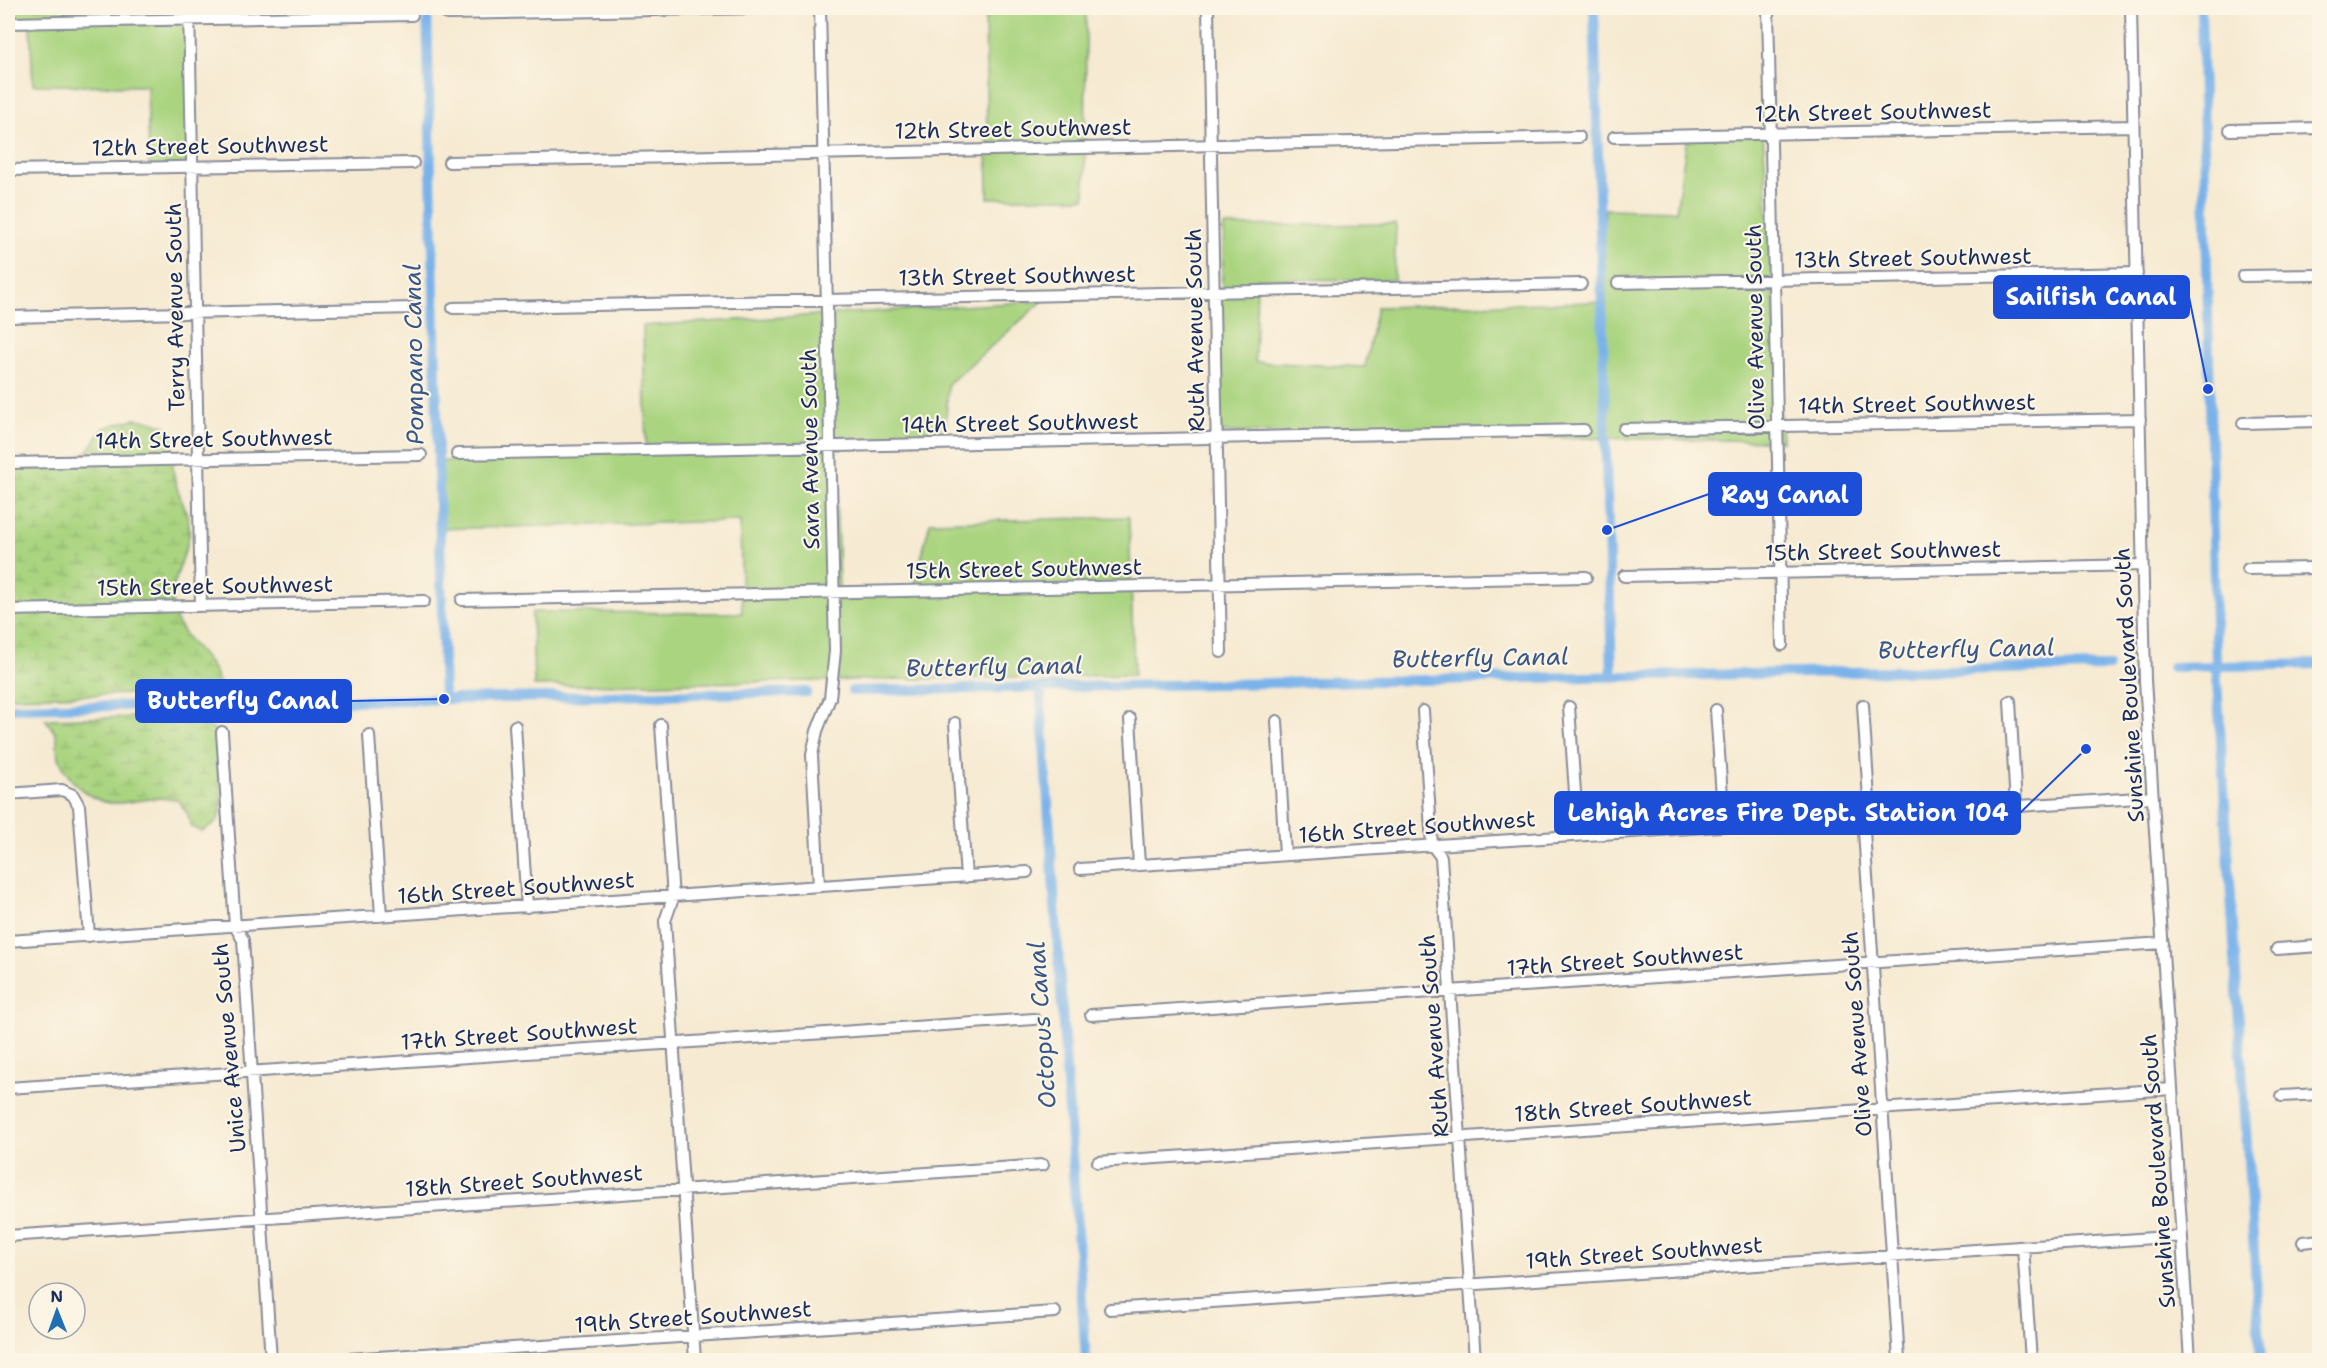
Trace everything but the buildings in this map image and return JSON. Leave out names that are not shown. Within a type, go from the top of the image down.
[{"type":"street","name":"Terry Avenue South","points":[[189,8],[201,606]]},
{"type":"street","points":[[447,14],[757,8]]},
{"type":"street","name":"Sara Avenue South","points":[[819,886],[812,754],[817,731],[833,687],[835,651],[820,8]]},
{"type":"street","name":"Ruth Avenue South","points":[[1208,8],[1221,652]]},
{"type":"street","name":"Olive Avenue South","points":[[1768,8],[1782,645]]},
{"type":"street","name":"Sunshine Boulevard South","points":[[2131,8],[2145,680],[2190,1360]]},
{"type":"street","points":[[8,23],[412,15]]},
{"type":"street","name":"12th Street Southwest","points":[[1614,137],[2133,126]]},
{"type":"street","points":[[2230,130],[2319,128]]},
{"type":"street","name":"12th Street Southwest","points":[[449,162],[1579,137]]},
{"type":"street","name":"12th Street Southwest","points":[[8,170],[413,162]]},
{"type":"street","name":"13th Street Southwest","points":[[1618,283],[2137,273]]},
{"type":"street","points":[[2243,276],[2319,275]]},
{"type":"street","name":"13th Street Southwest","points":[[453,308],[1581,284]]},
{"type":"street","points":[[8,317],[415,309]]},
{"type":"street","name":"14th Street Southwest","points":[[1624,429],[2140,419]]},
{"type":"street","points":[[2243,423],[2319,421]]},
{"type":"street","name":"14th Street Southwest","points":[[457,454],[1584,430]]},
{"type":"street","name":"14th Street Southwest","points":[[8,463],[421,455]]},
{"type":"street","name":"15th Street Southwest","points":[[1624,576],[2142,565]]},
{"type":"street","points":[[2248,569],[2319,568]]},
{"type":"street","name":"15th Street Southwest","points":[[462,600],[1586,577]]},
{"type":"street","name":"15th Street Southwest","points":[[8,610],[424,601]]},
{"type":"street","points":[[2010,700],[2016,806]]},
{"type":"street","name":"Olive Avenue South","points":[[1863,705],[1869,800],[1863,816],[1899,1360]]},
{"type":"street","points":[[1569,707],[1578,835]]},
{"type":"street","points":[[1716,710],[1724,825]]},
{"type":"street","name":"Ruth Avenue South","points":[[1423,711],[1432,845],[1441,858],[1475,1360]]},
{"type":"street","points":[[1130,719],[1139,865]]},
{"type":"street","points":[[1277,721],[1285,855]]},
{"type":"street","points":[[955,723],[966,877]]},
{"type":"street","points":[[661,725],[673,897],[666,921],[695,1360]]},
{"type":"street","points":[[515,726],[527,907]]},
{"type":"street","name":"Unice Avenue South","points":[[222,732],[235,926],[243,940],[271,1360]]},
{"type":"street","points":[[369,735],[381,916]]},
{"type":"street","points":[[8,794],[62,790],[73,795],[79,806],[89,936]]},
{"type":"street","name":"16th Street Southwest","points":[[1080,869],[2153,797]]},
{"type":"street","name":"16th Street Southwest","points":[[8,941],[1027,872]]},
{"type":"street","name":"17th Street Southwest","points":[[1091,1015],[2163,943]]},
{"type":"street","points":[[2277,949],[2319,946]]},
{"type":"street","name":"17th Street Southwest","points":[[8,1088],[1034,1019]]},
{"type":"street","name":"18th Street Southwest","points":[[1098,1162],[2172,1089]]},
{"type":"street","points":[[2282,1096],[2319,1094]]},
{"type":"street","name":"18th Street Southwest","points":[[8,1236],[1043,1165]]},
{"type":"street","name":"19th Street Southwest","points":[[1110,1309],[2182,1236]]},
{"type":"street","points":[[2303,1242],[2319,1240]]},
{"type":"street","points":[[2023,1247],[2031,1360]]},
{"type":"street","name":"19th Street Southwest","points":[[333,1360],[1055,1312]]},
{"type":"green space","points":[[8,8],[226,8],[227,16],[189,17],[192,170],[149,167],[147,86],[33,85],[30,25],[8,25]]},
{"type":"green space","points":[[279,8],[409,8],[408,20],[279,19]]},
{"type":"green space","points":[[985,8],[1086,8],[1085,198],[988,198]]},
{"type":"green space","points":[[1763,130],[1782,441],[1216,432],[1224,226],[1396,224],[1394,280],[1257,279],[1255,362],[1365,367],[1377,307],[1599,302],[1605,209],[1676,211],[1688,132]]},
{"type":"green space","points":[[1043,301],[948,384],[945,441],[835,443],[839,595],[912,596],[930,522],[1129,517],[1134,675],[534,686],[532,612],[742,613],[740,521],[436,529],[434,462],[646,451],[643,326]]},
{"type":"green space","points":[[134,419],[154,422],[171,430],[174,475],[189,528],[187,545],[173,590],[173,607],[182,631],[213,669],[221,692],[8,697],[8,466],[68,463],[87,452],[104,428]]},
{"type":"green space","points":[[141,717],[160,722],[191,723],[209,727],[217,732],[222,809],[216,823],[201,832],[192,827],[187,813],[178,800],[163,798],[118,803],[107,802],[87,794],[70,778],[64,768],[59,758],[56,736],[45,719]]},
{"type":"waterway","name":"Pompano Canal","points":[[427,8],[444,699]]},
{"type":"waterway","points":[[1594,8],[1612,677]]},
{"type":"waterway","points":[[2201,8],[2216,665],[2261,1360]]},
{"type":"waterway","name":"Butterfly Canal","points":[[2172,667],[2320,664]]},
{"type":"waterway","name":"Butterfly Canal","points":[[852,691],[2108,667]]},
{"type":"waterway","name":"Octopus Canal","points":[[1040,687],[1086,1360]]},
{"type":"waterway","name":"Butterfly Canal","points":[[8,708],[807,692]]},
{"type":"place","name":"Sailfish Canal","points":[[2208,389]]},
{"type":"place","name":"Ray Canal","points":[[1607,530]]},
{"type":"place","name":"Butterfly Canal","points":[[444,699]]},
{"type":"place","name":"Lehigh Acres Fire Dept. Station 104","points":[[2086,749]]}]
